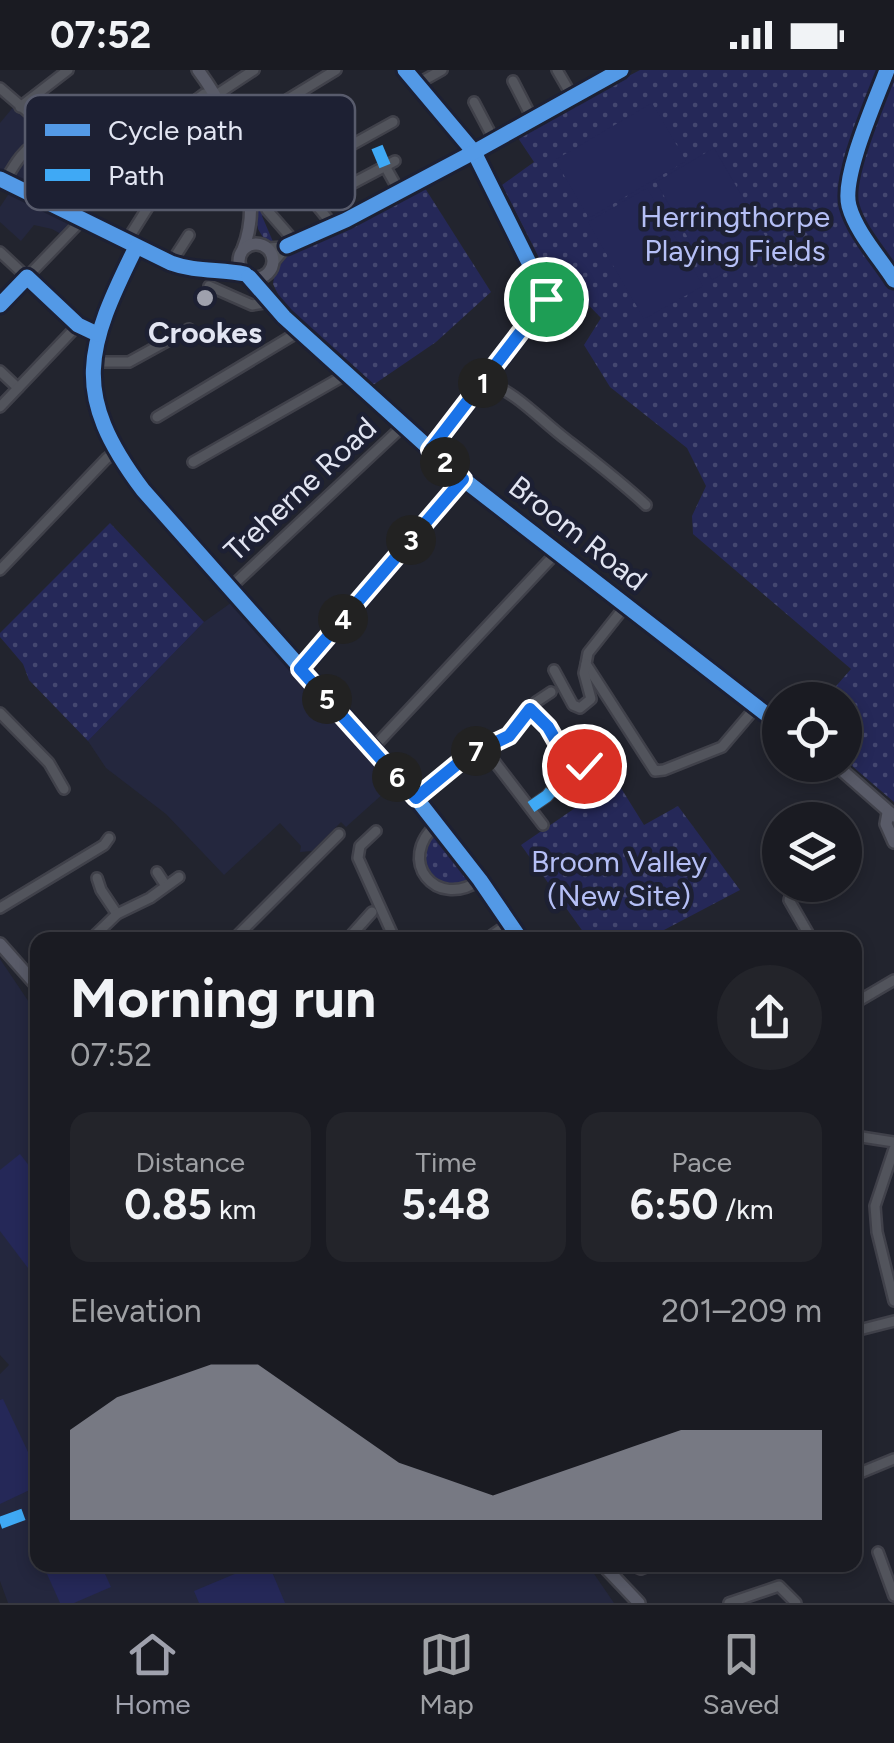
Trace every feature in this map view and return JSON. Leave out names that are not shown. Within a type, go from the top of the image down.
[{"type":"main road","points":[[198,70],[206,95]]},
{"type":"main road","points":[[2,180],[25,191]]},
{"type":"main road","points":[[64,210],[171,263],[260,278],[270,268]]},
{"type":"main road","points":[[247,276],[239,264],[251,229],[249,210]]},
{"type":"main road","points":[[251,229],[264,247],[270,268],[267,298]]},
{"type":"main road","points":[[218,269],[252,244],[264,247]]},
{"type":"main road","name":"Broom Road","points":[[247,276],[300,332],[463,479],[762,711]]},
{"type":"main road","points":[[855,782],[891,815],[886,824],[894,842]]},
{"type":"main road","points":[[0,944],[30,978]]},
{"type":"main road","points":[[610,1572],[639,1603]]},
{"type":"street","points":[[36,95],[68,70]]},
{"type":"street","points":[[208,95],[254,70]]},
{"type":"street","points":[[289,95],[336,70]]},
{"type":"street","points":[[406,70],[474,152],[546,294],[542,306],[430,450]]},
{"type":"street","points":[[417,84],[442,70]]},
{"type":"street","points":[[557,70],[572,96]]},
{"type":"street","points":[[264,247],[291,244],[399,191],[572,96],[605,73],[621,70]]},
{"type":"street","points":[[513,82],[532,118]]},
{"type":"street","points":[[0,88],[25,111]]},
{"type":"street","points":[[474,102],[494,140]]},
{"type":"street","points":[[20,107],[25,103]]},
{"type":"street","points":[[355,143],[394,122]]},
{"type":"street","points":[[370,135],[377,148]]},
{"type":"street","points":[[2,180],[25,153]]},
{"type":"street","points":[[355,182],[390,163],[399,191]]},
{"type":"street","points":[[149,210],[107,305],[92,362],[96,406],[116,452],[143,490],[416,798],[516,932]]},
{"type":"street","points":[[267,210],[291,244]]},
{"type":"street","points":[[321,210],[332,224]]},
{"type":"street","points":[[0,305],[82,220]]},
{"type":"street","points":[[171,263],[190,235]]},
{"type":"street","points":[[270,268],[291,244]]},
{"type":"street","points":[[0,252],[78,326],[97,334]]},
{"type":"street","points":[[209,286],[224,288],[252,304],[267,298]]},
{"type":"street","points":[[0,406],[78,326]]},
{"type":"street","points":[[92,362],[129,362],[189,329]]},
{"type":"street","points":[[157,417],[300,332]]},
{"type":"street","points":[[0,372],[18,388]]},
{"type":"street","points":[[193,462],[347,374]]},
{"type":"street","points":[[484,381],[507,390],[646,504]]},
{"type":"street","name":"Treherne Road","points":[[230,588],[404,426]]},
{"type":"street","points":[[0,570],[116,452]]},
{"type":"street","points":[[300,669],[463,479]]},
{"type":"street","points":[[372,749],[556,553]]},
{"type":"street","points":[[554,670],[573,704],[580,708],[591,699],[584,673],[588,653],[626,605]]},
{"type":"street","points":[[586,664],[658,772],[722,747],[756,706]]},
{"type":"street","points":[[416,798],[460,760],[515,731],[530,709],[552,692]]},
{"type":"street","points":[[530,709],[548,727],[571,767]]},
{"type":"street","points":[[0,713],[49,763],[64,790]]},
{"type":"street","points":[[487,746],[543,825]]},
{"type":"street","points":[[531,808],[547,796],[571,767],[584,766]]},
{"type":"street","points":[[437,824],[420,847],[422,872],[446,890],[467,888],[480,880]]},
{"type":"street","points":[[376,832],[360,846],[358,858],[392,932]]},
{"type":"street","points":[[242,932],[339,834]]},
{"type":"street","points":[[0,908],[104,845],[109,838]]},
{"type":"street","points":[[157,872],[166,886]]},
{"type":"street","points":[[98,932],[117,914],[179,877]]},
{"type":"street","points":[[97,878],[117,914]]},
{"type":"street","points":[[790,902],[807,932]]},
{"type":"street","points":[[354,932],[372,912]]},
{"type":"street","points":[[498,932],[510,924]]},
{"type":"street","points":[[862,999],[894,980]]},
{"type":"street","points":[[862,1138],[894,1146],[875,1206],[877,1232],[894,1301]]},
{"type":"street","points":[[862,1329],[894,1322]]},
{"type":"street","points":[[862,1472],[894,1459]]},
{"type":"street","points":[[878,1552],[894,1596]]},
{"type":"street","points":[[728,1603],[779,1586],[796,1603]]},
{"type":"shaded area","points":[[15,105],[25,112],[25,182],[20,190],[25,193],[25,210],[59,210],[82,222],[68,238],[34,225],[21,241],[0,222],[0,207],[10,192],[0,187],[0,123]]},
{"type":"shaded area","points":[[235,600],[394,784],[346,827],[341,822],[312,851],[300,852],[301,846],[280,823],[224,875],[166,814],[106,768],[88,741],[204,622]]},
{"type":"shaded area","points":[[0,959],[30,1004],[30,1572],[593,1572],[614,1603],[8,1603],[0,1581],[0,1374],[9,1365],[0,1355]]},
{"type":"green space","name":"Herringthorpe Playing Fields","points":[[640,70],[894,70],[894,802],[862,775],[862,682],[840,682],[851,669],[693,534],[692,516],[706,486],[687,448],[610,387],[584,345],[601,318],[573,289],[559,297],[502,185],[534,162],[516,135]]},
{"type":"green space","points":[[652,103],[686,161],[589,218],[555,160]]},
{"type":"green space","points":[[714,148],[771,246],[712,280],[656,182]]},
{"type":"green space","points":[[423,185],[491,292],[436,342],[373,385],[283,305],[273,284],[275,272],[291,251]]},
{"type":"green space","points":[[647,188],[703,286],[644,319],[588,222]]},
{"type":"green space","points":[[255,210],[267,210],[262,216],[274,244],[264,239]]},
{"type":"green space","points":[[110,523],[204,622],[88,741],[29,680],[23,664],[0,633]]},
{"type":"green space","name":"Broom Valley (New Site)","points":[[616,780],[644,825],[678,806],[740,890],[660,932],[583,932],[521,845]]},
{"type":"green space","points":[[434,831],[473,882],[446,883],[428,874],[423,856]]},
{"type":"green space","points":[[20,1154],[30,1167],[30,1271],[0,1231],[0,1170]]},
{"type":"green space","points":[[3,1399],[30,1456],[30,1490],[0,1504]]},
{"type":"green space","points":[[46,1572],[104,1572],[111,1587],[74,1603],[60,1603]]},
{"type":"green space","points":[[239,1572],[272,1572],[285,1603],[199,1603],[194,1591]]},
{"type":"marked path","points":[[377,147],[385,166]]},
{"type":"marked path","points":[[531,807],[547,796],[571,767],[538,716]]},
{"type":"marked path","points":[[0,1523],[30,1512]]},
{"type":"cycle path","points":[[405,70],[474,152],[547,299],[430,450]]},
{"type":"cycle path","points":[[287,246],[346,220],[621,70]]},
{"type":"cycle path","points":[[887,70],[861,138],[848,193],[857,225],[894,280]]},
{"type":"cycle path","points":[[0,179],[25,191]]},
{"type":"cycle path","points":[[63,210],[171,263],[245,274]]},
{"type":"cycle path","points":[[136,247],[106,314],[93,370],[104,425],[120,456],[143,490],[416,798],[516,932]]},
{"type":"cycle path","points":[[0,305],[27,277],[78,325],[97,334]]},
{"type":"cycle path","points":[[249,277],[284,317],[463,479],[762,711]]},
{"type":"cycle path","points":[[301,669],[463,479]]},
{"type":"place","name":"Crookes","points":[[205,298]]},
{"type":"route","points":[[546,299],[430,450],[463,479],[300,669],[416,798],[467,756],[509,736],[530,709],[548,727],[571,767],[584,766]]}]
